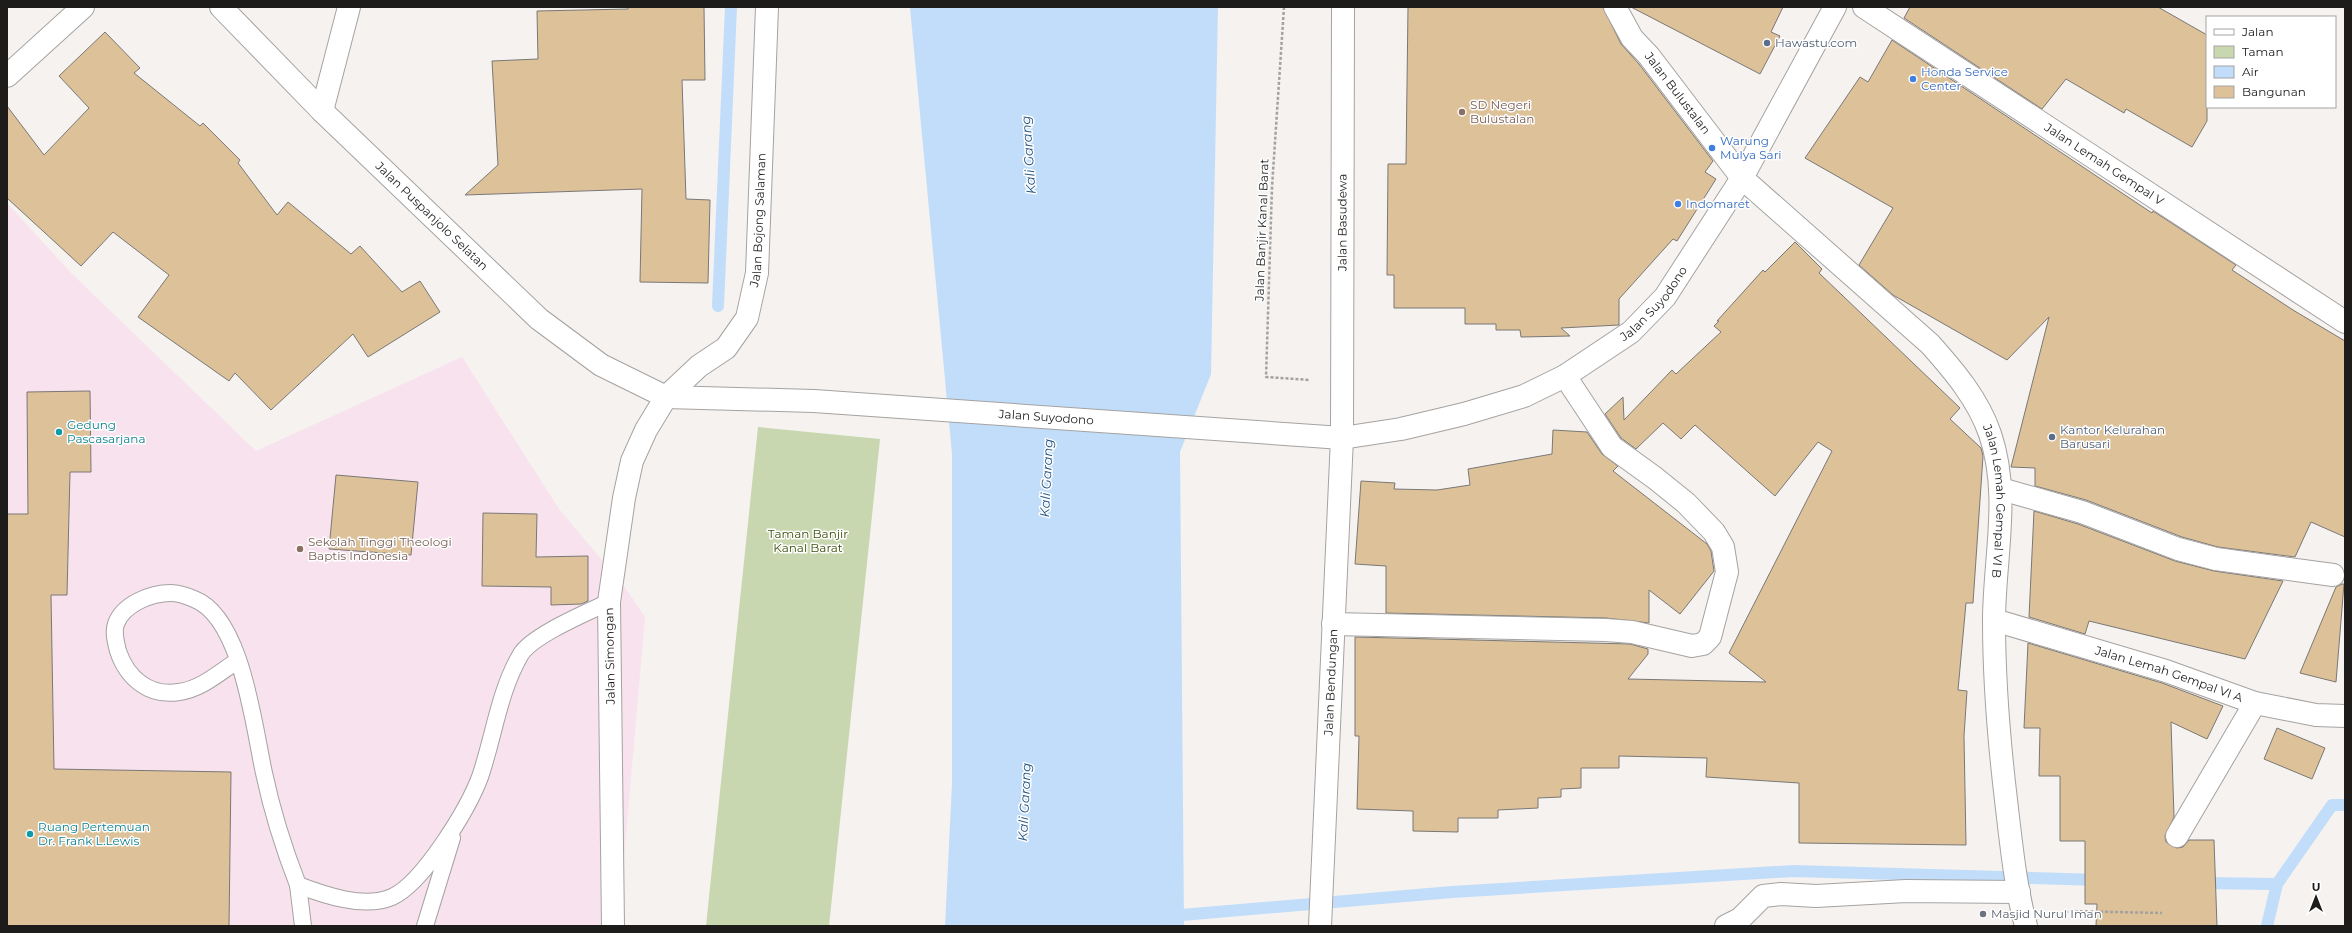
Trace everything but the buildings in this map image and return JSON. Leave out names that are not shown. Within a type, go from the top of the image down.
[{"type":"street","points":[[7,76],[83,7]]},
{"type":"street","name":"Jalan Puspanjolo Selatan","points":[[221,7],[322,111],[539,319],[601,364],[666,397]]},
{"type":"street","points":[[322,111],[349,7]]},
{"type":"street","name":"Jalan Bojong Salaman","points":[[666,397],[699,366],[726,348],[747,318],[758,273],[767,7]]},
{"type":"street","name":"Jalan Basudewa","points":[[1342,438],[1343,7]]},
{"type":"street","name":"Jalan Bulustalan","points":[[1615,7],[1632,38],[1648,56],[1742,178]]},
{"type":"street","name":"Jalan Suyodono","points":[[666,397],[814,401],[1342,438],[1401,428],[1464,414],[1524,396],[1565,376],[1631,332],[1665,297],[1742,178],[1835,7]]},
{"type":"street","name":"Jalan Lemah Gempal V","points":[[1864,7],[2345,322]]},
{"type":"street","name":"Jalan Lemah Gempal VI B","points":[[1742,178],[1925,339],[1956,374],[1981,412],[1991,435],[2001,489],[1994,620],[1997,723],[2012,852],[2025,922]]},
{"type":"street","points":[[1333,624],[1606,630],[1632,632],[1692,646],[1703,644],[1710,637],[1727,572],[1723,547],[1714,532],[1686,504],[1655,478],[1612,447],[1565,376]]},
{"type":"street","name":"Jalan Simongan","points":[[613,926],[609,602],[617,537],[632,461],[646,430],[666,397]]},
{"type":"street","name":"Jalan Bendungan","points":[[1319,920],[1342,438]]},
{"type":"street","points":[[2001,489],[2082,512],[2178,549],[2216,559],[2333,575]]},
{"type":"street","name":"Jalan Lemah Gempal VI A","points":[[1994,620],[2166,672],[2255,703],[2316,715],[2345,716]]},
{"type":"street","points":[[2177,836],[2255,703]]},
{"type":"street","points":[[1726,926],[1740,919],[1763,896],[1781,894],[1816,896],[1906,891],[2018,888]]},
{"type":"lane","points":[[237,660],[200,686],[180,692],[162,693],[150,690],[133,678],[121,659],[116,642],[116,624],[123,612],[136,602],[171,593],[187,596],[200,601],[211,609],[221,622],[237,660],[254,715],[264,773],[285,852],[298,885],[304,926]]},
{"type":"lane","points":[[425,926],[455,827],[479,778],[500,702],[522,653],[542,636],[609,602]]},
{"type":"lane","points":[[298,885],[333,898],[370,901],[391,897],[409,885],[455,827]]},
{"type":"path","name":"Jalan Banjir Kanal Barat","points":[[1284,7],[1272,187],[1266,378],[1342,381]]},
{"type":"path","points":[[2025,922],[2054,917],[2069,911],[2162,912]]},
{"type":"shaded area","name":"Sekolah Tinggi Theologi Baptis Indonesia","points":[[7,203],[71,273],[256,451],[462,357],[559,509],[626,589],[645,617],[618,926],[7,926]]},
{"type":"green space","name":"Taman Banjir Kanal Barat","points":[[758,427],[880,439],[829,926],[706,926]]},
{"type":"water","name":"Kali Garang","points":[[910,7],[1218,7],[1211,374],[1180,452],[1184,926],[945,926],[952,784],[952,454]]},
{"type":"waterway","points":[[718,306],[731,7]]},
{"type":"waterway","points":[[2200,883],[2277,884],[2332,805],[2345,805]]},
{"type":"waterway","points":[[1170,916],[1452,892],[1794,871],[2100,880]]},
{"type":"waterway","points":[[2267,926],[2277,884]]},
{"type":"place","name":"Hawastu.com","points":[[1767,43]]},
{"type":"place","name":"Honda Service Center","points":[[1913,79]]},
{"type":"place","name":"SD Negeri Bulustalan","points":[[1462,112]]},
{"type":"place","name":"Warung Mulya Sari","points":[[1712,148]]},
{"type":"place","name":"Indomaret","points":[[1678,204]]},
{"type":"place","name":"Gedung Pascasarjana","points":[[59,432]]},
{"type":"place","name":"Kantor Kelurahan Barusari","points":[[2052,437]]},
{"type":"place","name":"Sekolah Tinggi Theologi Baptis Indonesia","points":[[300,549]]},
{"type":"place","name":"Ruang Pertemuan Dr. Frank L.Lewis","points":[[30,834]]},
{"type":"place","name":"Masjid Nurul Iman","points":[[1983,914]]}]
